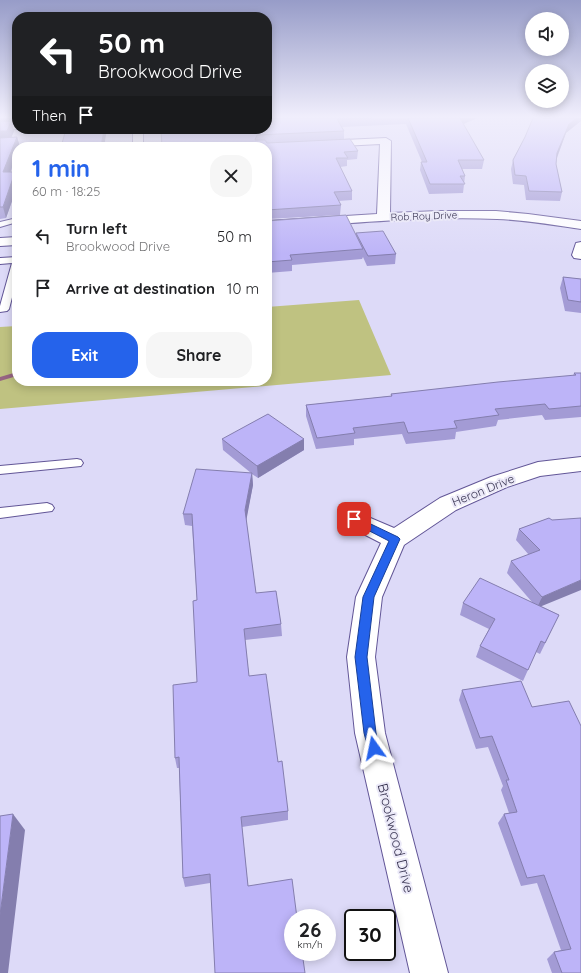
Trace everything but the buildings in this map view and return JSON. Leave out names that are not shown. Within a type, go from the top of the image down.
[{"type":"street","points":[[383,218],[385,163]]},
{"type":"street","name":"Rob Roy Drive","points":[[272,226],[435,215],[497,215],[581,225]]},
{"type":"street","points":[[0,242],[12,241]]},
{"type":"street","name":"Heron Drive","points":[[395,539],[448,504],[499,482],[538,468],[581,464]]},
{"type":"street","points":[[354,519],[395,539]]},
{"type":"street","name":"Brookwood Drive","points":[[395,539],[369,597],[361,657],[370,733],[429,973]]},
{"type":"lane","points":[[0,225],[12,221]]},
{"type":"lane","points":[[0,261],[12,261]]},
{"type":"lane","points":[[0,309],[4,309],[12,279]]},
{"type":"lane","points":[[0,470],[77,463]]},
{"type":"lane","points":[[0,513],[46,508]]},
{"type":"green space","points":[[359,300],[391,375],[272,385],[272,307]]},
{"type":"green space","points":[[12,326],[12,386],[264,386],[0,409],[0,327]]},
{"type":"waterway","points":[[0,379],[12,375]]},
{"type":"route","points":[[354,519],[395,539],[369,597],[361,657],[370,733],[374,748]]}]
